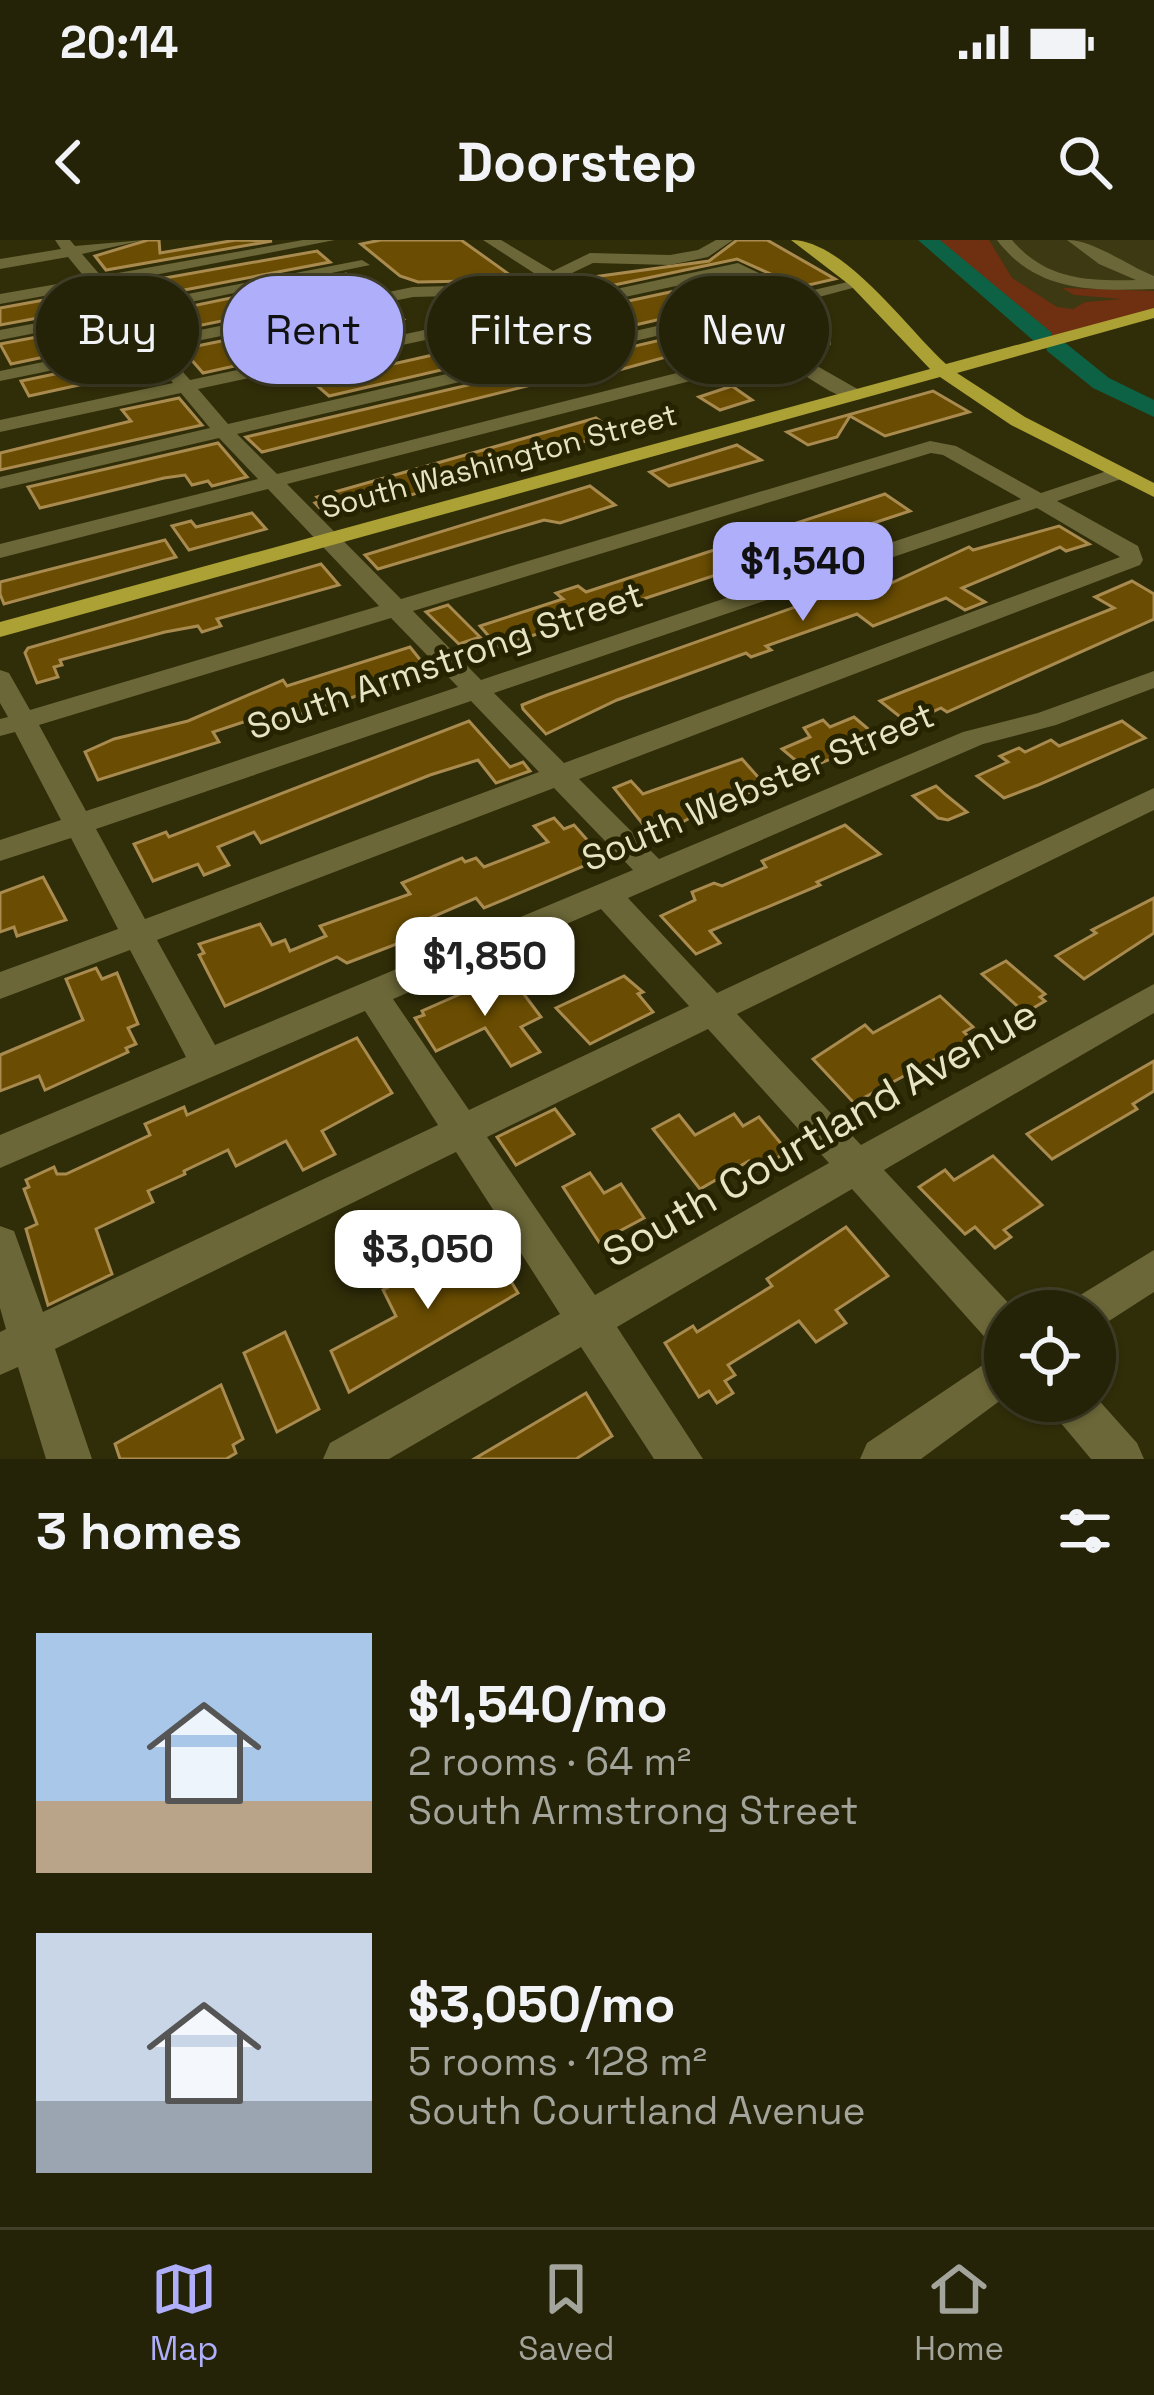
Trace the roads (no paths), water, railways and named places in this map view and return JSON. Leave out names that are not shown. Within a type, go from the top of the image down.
[{"type":"main road","points":[[798,240],[829,257],[943,370],[1154,491]]},
{"type":"main road","name":"South Washington Street","points":[[0,631],[1154,313]]},
{"type":"street","points":[[0,264],[67,246],[137,240]]},
{"type":"street","points":[[130,276],[328,240],[376,276]]},
{"type":"street","points":[[491,240],[551,276]]},
{"type":"street","points":[[557,276],[590,248],[627,240]]},
{"type":"street","points":[[590,248],[670,260],[704,254],[726,240]]},
{"type":"street","points":[[1004,240],[1017,258],[1058,283],[1154,282]]},
{"type":"street","points":[[1074,240],[1103,261],[1154,282]]},
{"type":"street","points":[[67,246],[92,276]]},
{"type":"street","points":[[1120,248],[1142,255]]},
{"type":"street","points":[[199,297],[362,265]]},
{"type":"street","points":[[700,276],[738,268],[754,276]]},
{"type":"street","points":[[0,426],[659,285]]},
{"type":"street","points":[[829,290],[856,285]]},
{"type":"street","points":[[0,299],[36,293]]},
{"type":"street","points":[[0,335],[36,328]]},
{"type":"street","points":[[0,483],[659,328]]},
{"type":"street","points":[[0,376],[36,369]]},
{"type":"street","points":[[829,380],[854,394]]},
{"type":"street","points":[[0,551],[661,384]]},
{"type":"street","points":[[183,386],[654,873]]},
{"type":"street","points":[[0,986],[1132,560],[1130,551],[950,450],[930,447],[12,724]]},
{"type":"street","name":"South Armstrong Street","points":[[0,851],[1120,473]]},
{"type":"street","points":[[0,677],[12,724],[78,825],[207,1064]]},
{"type":"street","name":"South Webster Street","points":[[0,1152],[973,738],[1146,691]]},
{"type":"street","points":[[15,1346],[1154,798]]},
{"type":"street","points":[[606,894],[984,1306]]},
{"type":"street","points":[[371,993],[680,1459]]},
{"type":"street","name":"South Courtland Avenue","points":[[346,1459],[1154,997]]},
{"type":"street","points":[[0,1244],[15,1346],[69,1459]]},
{"type":"street","points":[[1116,1294],[1154,1268]]},
{"type":"street","points":[[883,1459],[984,1386]]},
{"type":"street","points":[[1088,1422],[1121,1459]]},
{"type":"waterway","points":[[928,240],[1043,337]]},
{"type":"waterway","points":[[1055,346],[1101,383],[1154,410]]}]
